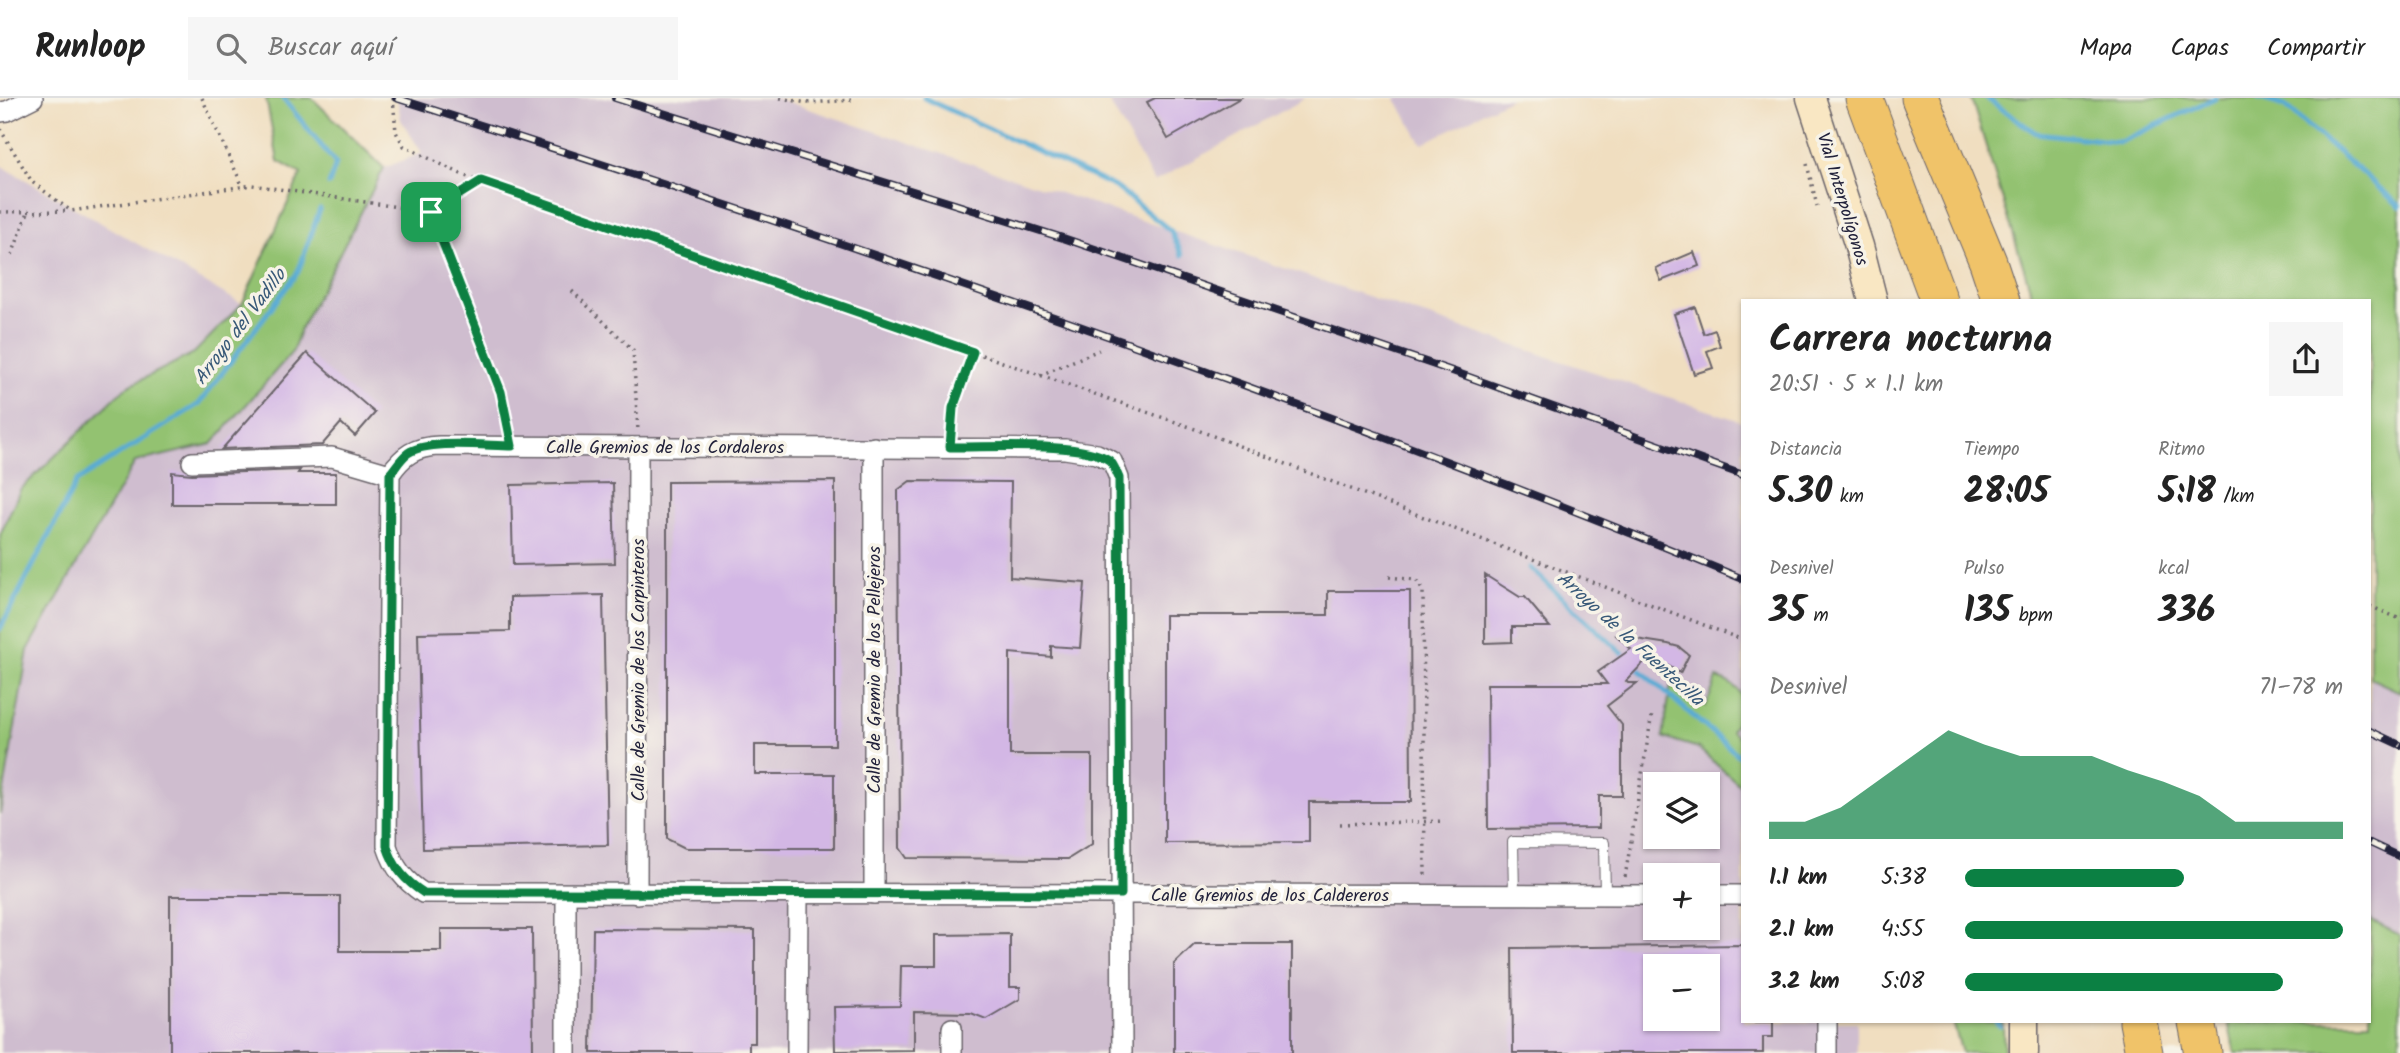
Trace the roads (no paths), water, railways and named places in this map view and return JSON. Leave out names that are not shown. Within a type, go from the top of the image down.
[{"type":"highway","points":[[1851,98],[1926,262]]},
{"type":"highway","points":[[1864,98],[1937,299]]},
{"type":"highway","points":[[1920,98],[1988,262]]},
{"type":"highway","points":[[1935,98],[2000,299]]},
{"type":"highway","points":[[2138,1023],[2144,1053]]},
{"type":"highway","points":[[2197,1023],[2203,1053]]},
{"type":"main road","name":"Vial Interpolígonos","points":[[1811,98],[1859,246],[1872,299]]},
{"type":"main road","points":[[2024,1023],[2024,1053]]},
{"type":"street","points":[[0,112],[33,98]]},
{"type":"street","name":"Calle Gremios de los Cordaleros","points":[[390,474],[410,452],[424,447],[1065,449],[1097,454],[1112,461],[1119,478],[1121,894]]},
{"type":"street","name":"Calle de Gremio de los Carpinteros","points":[[637,894],[638,447]]},
{"type":"street","name":"Calle de Gremio de los Pellejeros","points":[[874,447],[874,894]]},
{"type":"street","points":[[192,462],[332,457],[390,474]]},
{"type":"street","name":"Calle Gremios de los Caldereros","points":[[390,474],[387,846],[400,873],[410,885],[424,893],[1643,895]]},
{"type":"street","points":[[566,894],[566,1053]]},
{"type":"street","points":[[797,1053],[798,894]]},
{"type":"street","points":[[1121,894],[1122,1053]]},
{"type":"street","points":[[1720,895],[1741,895]]},
{"type":"street","points":[[1827,1023],[1827,1053]]},
{"type":"street","points":[[952,1028],[952,1053]]},
{"type":"lane","points":[[1514,895],[1513,842],[1604,843],[1614,895]]},
{"type":"waterway","name":"Arroyo del Vadillo","points":[[283,98],[336,164],[329,184]]},
{"type":"waterway","name":"Arroyo de la Fuentecilla","points":[[924,98],[1117,188],[1171,231],[1182,255]]},
{"type":"waterway","points":[[1986,98],[2036,133],[2120,142],[2215,98]]},
{"type":"waterway","points":[[2258,98],[2285,106],[2400,206]]},
{"type":"waterway","name":"Arroyo del Vadillo","points":[[0,629],[77,481],[199,404],[298,272],[320,209]]},
{"type":"waterway","name":"Arroyo de la Fuentecilla","points":[[1530,568],[1627,658]]},
{"type":"waterway","name":"Arroyo de la Fuentecilla","points":[[1634,665],[1741,757]]},
{"type":"waterway","name":"Arroyo de la Fuentecilla","points":[[1997,1023],[2000,1026]]},
{"type":"railway","points":[[396,98],[736,208],[1074,324],[1410,447],[1741,578]]},
{"type":"railway","points":[[615,98],[1063,238],[1455,372],[1741,474]]},
{"type":"railway","points":[[2371,731],[2400,745]]},
{"type":"railway","points":[[2371,843],[2400,857]]}]
